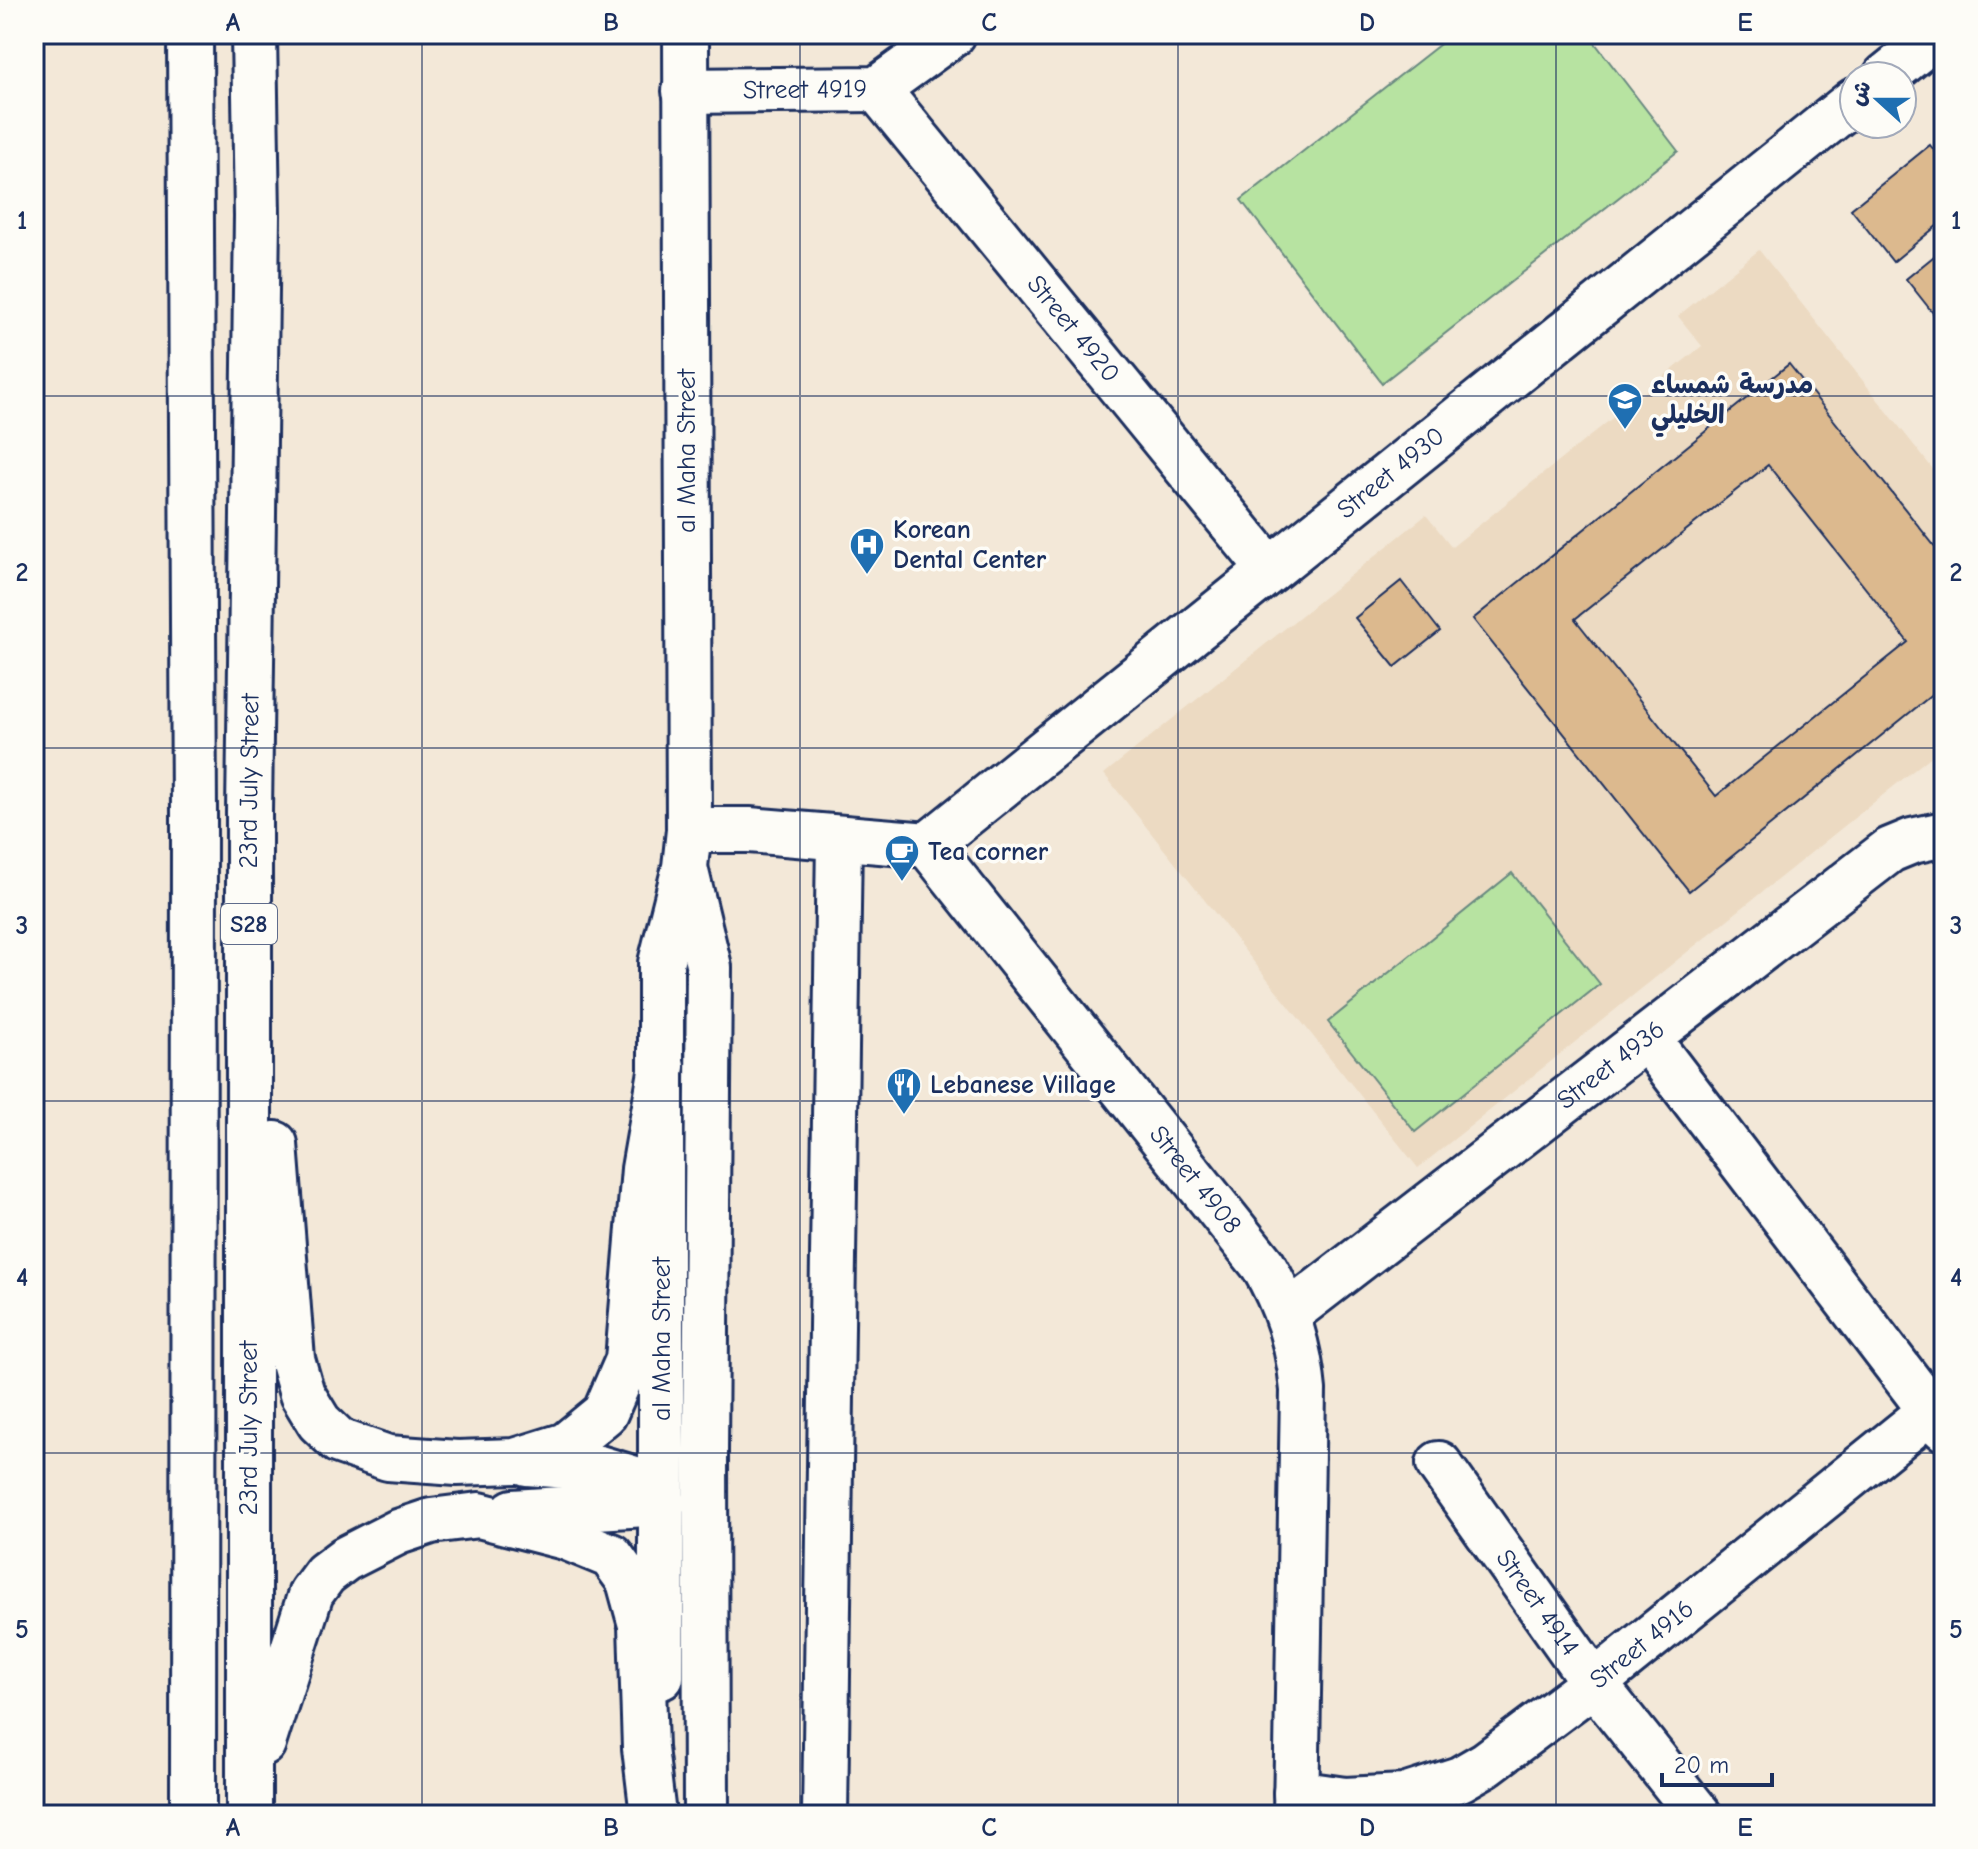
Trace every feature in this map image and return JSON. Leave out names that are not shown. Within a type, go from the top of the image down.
[{"type":"street","name":"23rd July Street","points":[[190,34],[194,911],[193,1815]]},
{"type":"street","name":"23rd July Street","points":[[249,1801],[249,812],[257,216],[254,34]]},
{"type":"street","name":"al Maha Street","points":[[686,34],[687,848],[709,967],[706,1815]]},
{"type":"street","name":"Street 4919","points":[[685,91],[877,89],[953,34]]},
{"type":"street","points":[[1907,60],[1942,34]]},
{"type":"street","name":"Street 4920","points":[[877,89],[1270,570]]},
{"type":"street","name":"Street 4930","points":[[928,845],[1838,114]]},
{"type":"street","points":[[249,812],[292,1359],[302,1394],[319,1422],[339,1441],[388,1458],[457,1463],[515,1461],[599,1468],[635,1479],[663,1503],[682,1549],[693,1654],[706,1697]]},
{"type":"street","points":[[687,848],[749,830],[928,845]]},
{"type":"street","name":"Street 4936","points":[[1288,1314],[1890,850],[1944,834]]},
{"type":"street","points":[[825,1815],[839,839]]},
{"type":"street","name":"Street 4908","points":[[928,845],[1247,1242],[1277,1289],[1288,1314],[1301,1364],[1303,1390],[1296,1804]]},
{"type":"street","name":"al Maha Street","points":[[660,1815],[663,1503],[661,963],[687,848]]},
{"type":"street","points":[[1647,1038],[1938,1419]]},
{"type":"street","points":[[515,1461],[566,1445],[605,1413],[628,1360],[644,1169],[662,1066]]},
{"type":"street","name":"Street 4916","points":[[1296,1804],[1404,1797],[1460,1779],[1486,1764],[1938,1419]]},
{"type":"street","points":[[249,1801],[300,1623],[311,1593],[325,1574],[345,1559],[398,1532],[431,1521],[663,1503],[681,1489],[695,1472],[705,1451]]},
{"type":"street","name":"Street 4914","points":[[1439,1464],[1594,1683],[1699,1815]]},
{"type":"street","points":[[479,1515],[565,1537],[611,1556],[629,1581],[641,1625],[645,1748],[653,1815]]},
{"type":"shaded area","points":[[1759,250],[1944,483],[1944,746],[1418,1168],[1104,774],[1426,515],[1452,547],[1702,346],[1678,316]]},
{"type":"green space","points":[[1453,34],[1588,34],[1678,151],[1382,383],[1241,200]]},
{"type":"green space","points":[[1512,873],[1600,984],[1415,1132],[1328,1022]]},
{"type":"building","points":[[1930,145],[1944,163],[1944,220],[1893,262],[1851,209]]},
{"type":"building","points":[[1944,248],[1944,327],[1906,279]]},
{"type":"building","points":[[1789,364],[1944,558],[1944,685],[1689,891],[1473,619]],"holes":[[[1768,465],[1908,642],[1716,796],[1575,619]]]},
{"type":"building","points":[[1401,581],[1440,631],[1395,667],[1355,618]]},
{"type":"place","name":"مدرسة شمساء الخليلي","points":[[1625,431]]},
{"type":"place","name":"Korean Dental Center","points":[[867,576]]},
{"type":"place","name":"Tea corner","points":[[902,883]]},
{"type":"place","name":"Lebanese Village","points":[[904,1116]]}]
